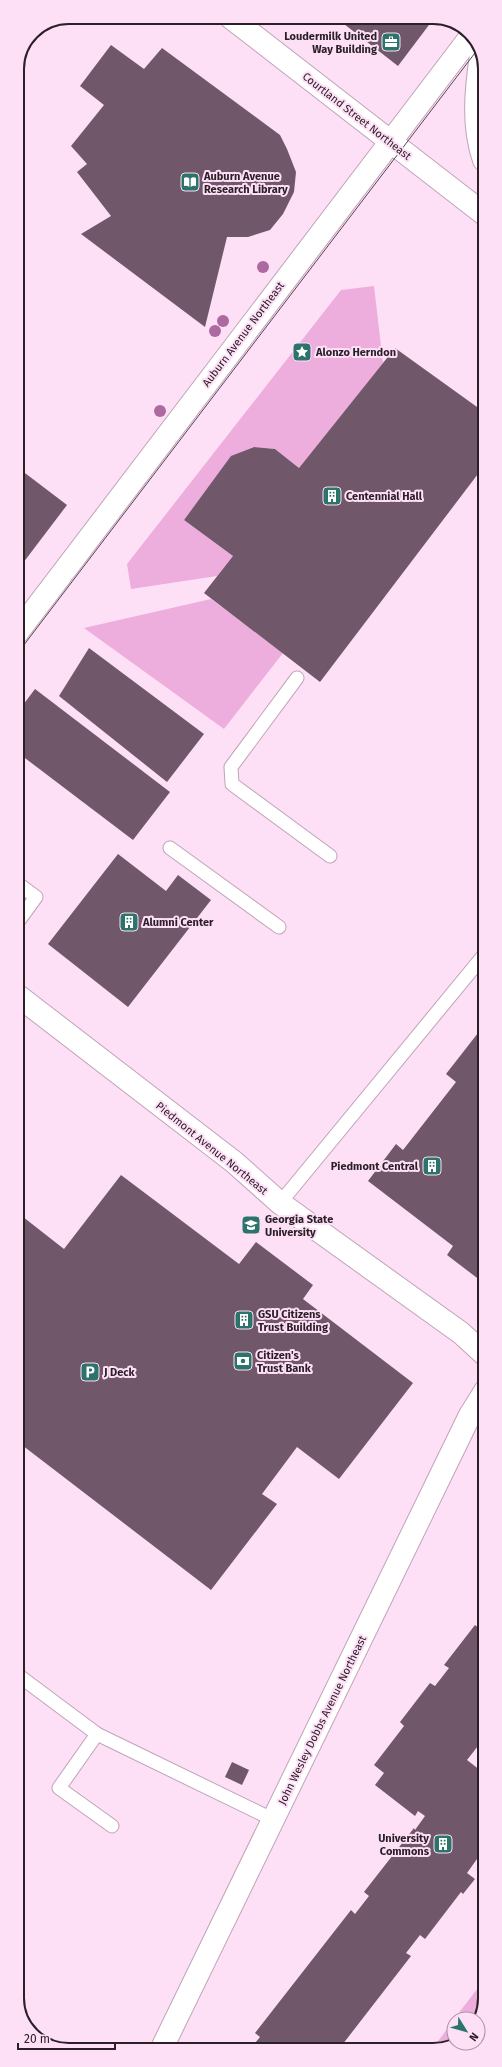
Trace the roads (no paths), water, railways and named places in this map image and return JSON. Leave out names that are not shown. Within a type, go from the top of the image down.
[{"type":"street","name":"Courtland Street Northeast","points":[[239,24],[478,209]]},
{"type":"street","name":"Auburn Avenue Northeast","points":[[24,624],[468,40]]},
{"type":"street","points":[[478,79],[476,91],[478,129]]},
{"type":"street","name":"Piedmont Avenue Northeast","points":[[24,1000],[234,1162],[280,1203],[461,1333],[478,1349]]},
{"type":"street","name":"John Wesley Dobbs Avenue Northeast","points":[[164,2043],[467,1422],[478,1403]]},
{"type":"lane","points":[[297,678],[231,767],[232,784],[330,856]]},
{"type":"lane","points":[[170,848],[279,927]]},
{"type":"lane","points":[[24,888],[36,897],[24,913]]},
{"type":"lane","points":[[280,1203],[478,962]]},
{"type":"lane","points":[[24,1679],[97,1734],[274,1820]]},
{"type":"lane","points":[[97,1734],[59,1788],[112,1826]]},
{"type":"tram line","points":[[24,645],[475,53]]},
{"type":"place","name":"Loudermilk United Way Building","points":[[391,42]]},
{"type":"place","name":"Auburn Avenue Research Library","points":[[190,182]]},
{"type":"place","name":"Alonzo Herndon","points":[[302,352]]},
{"type":"place","name":"Centennial Hall","points":[[332,496]]},
{"type":"place","name":"Alumni Center","points":[[129,922]]},
{"type":"place","name":"Piedmont Central","points":[[432,1166]]},
{"type":"place","name":"Georgia State University","points":[[251,1225]]},
{"type":"place","name":"GSU Citizens Trust Building","points":[[244,1320]]},
{"type":"place","name":"Citizen's Trust Bank","points":[[243,1361]]},
{"type":"place","name":"J Deck","points":[[90,1372]]},
{"type":"place","name":"University Commons","points":[[443,1844]]}]
